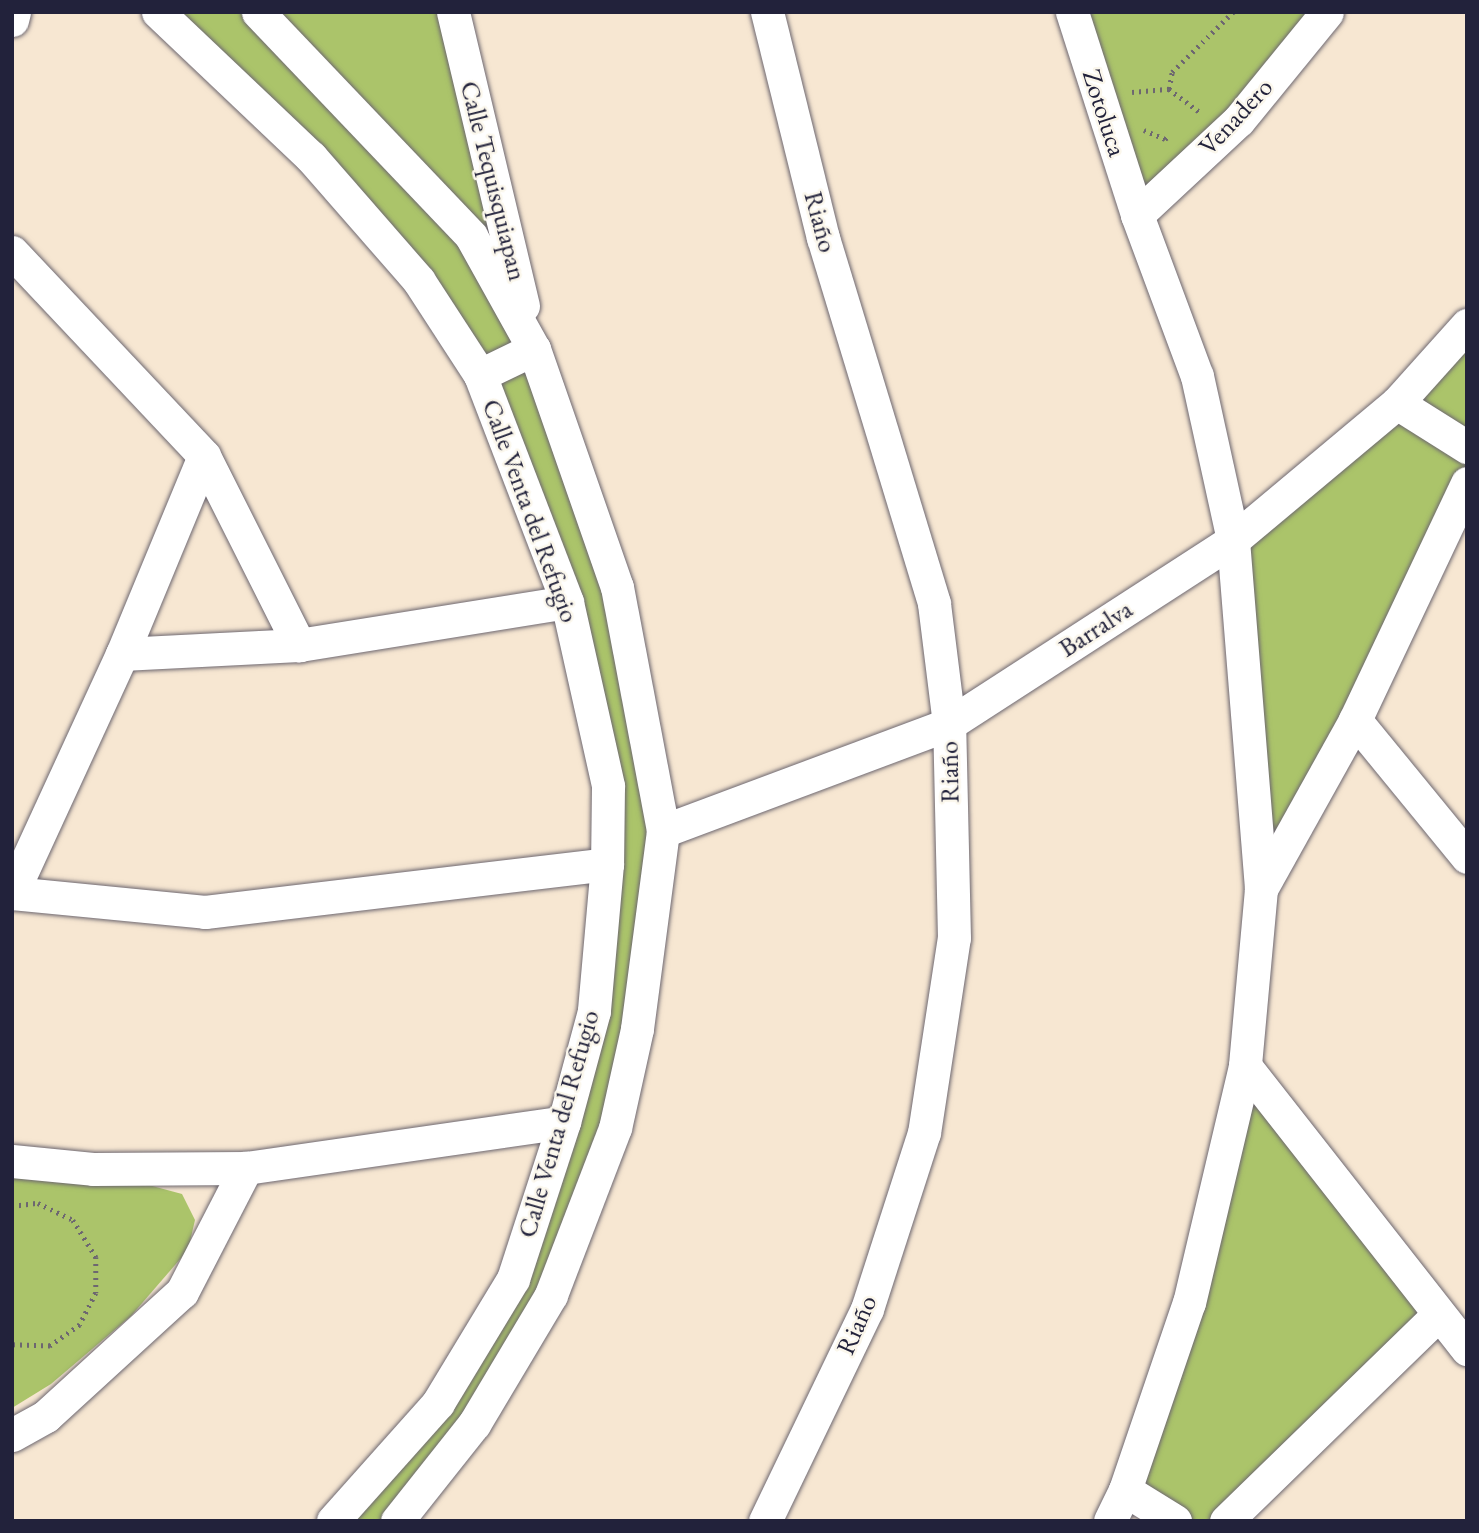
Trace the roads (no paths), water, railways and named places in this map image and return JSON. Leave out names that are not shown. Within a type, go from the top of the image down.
[{"type":"street","points":[[12,20],[14,12]]},
{"type":"street","name":"Calle Venta del Refugio","points":[[158,12],[311,157],[419,281],[480,375],[567,602],[608,786],[607,864],[594,1011],[564,1122],[513,1279],[438,1403],[333,1521]]},
{"type":"street","name":"Calle Venta del Refugio","points":[[258,12],[471,236],[534,349],[617,587],[663,831],[637,1029],[610,1141],[551,1294],[474,1424],[397,1521]]},
{"type":"street","name":"Calle Tequisquiapan","points":[[453,12],[534,349]]},
{"type":"street","name":"Riaño","points":[[765,1521],[867,1309],[924,1133],[954,938],[949,724],[934,603],[824,238],[766,12]]},
{"type":"street","name":"Zotoluca","points":[[1072,12],[1137,215],[1197,376],[1233,540],[1261,889]]},
{"type":"street","name":"Venadero","points":[[1137,215],[1239,120],[1327,12]]},
{"type":"street","points":[[12,251],[204,456],[299,645]]},
{"type":"street","name":"Barralva","points":[[663,831],[949,724],[1233,540],[1397,403],[1467,326]]},
{"type":"street","points":[[480,375],[534,349]]},
{"type":"street","points":[[1397,403],[1467,447]]},
{"type":"street","points":[[204,456],[122,654],[12,893],[205,912],[607,864]]},
{"type":"street","points":[[1110,1521],[1125,1490],[1189,1302],[1245,1066],[1261,889],[1356,720],[1467,484]]},
{"type":"street","points":[[122,654],[299,645],[567,602]]},
{"type":"street","points":[[1356,720],[1467,857]]},
{"type":"street","points":[[1245,1066],[1437,1316],[1467,1349]]},
{"type":"street","points":[[12,1161],[93,1169],[246,1168],[564,1122]]},
{"type":"street","points":[[12,1435],[46,1416],[182,1292],[246,1168]]},
{"type":"street","points":[[1226,1521],[1437,1316]]},
{"type":"street","points":[[1125,1490],[1175,1521]]}]
